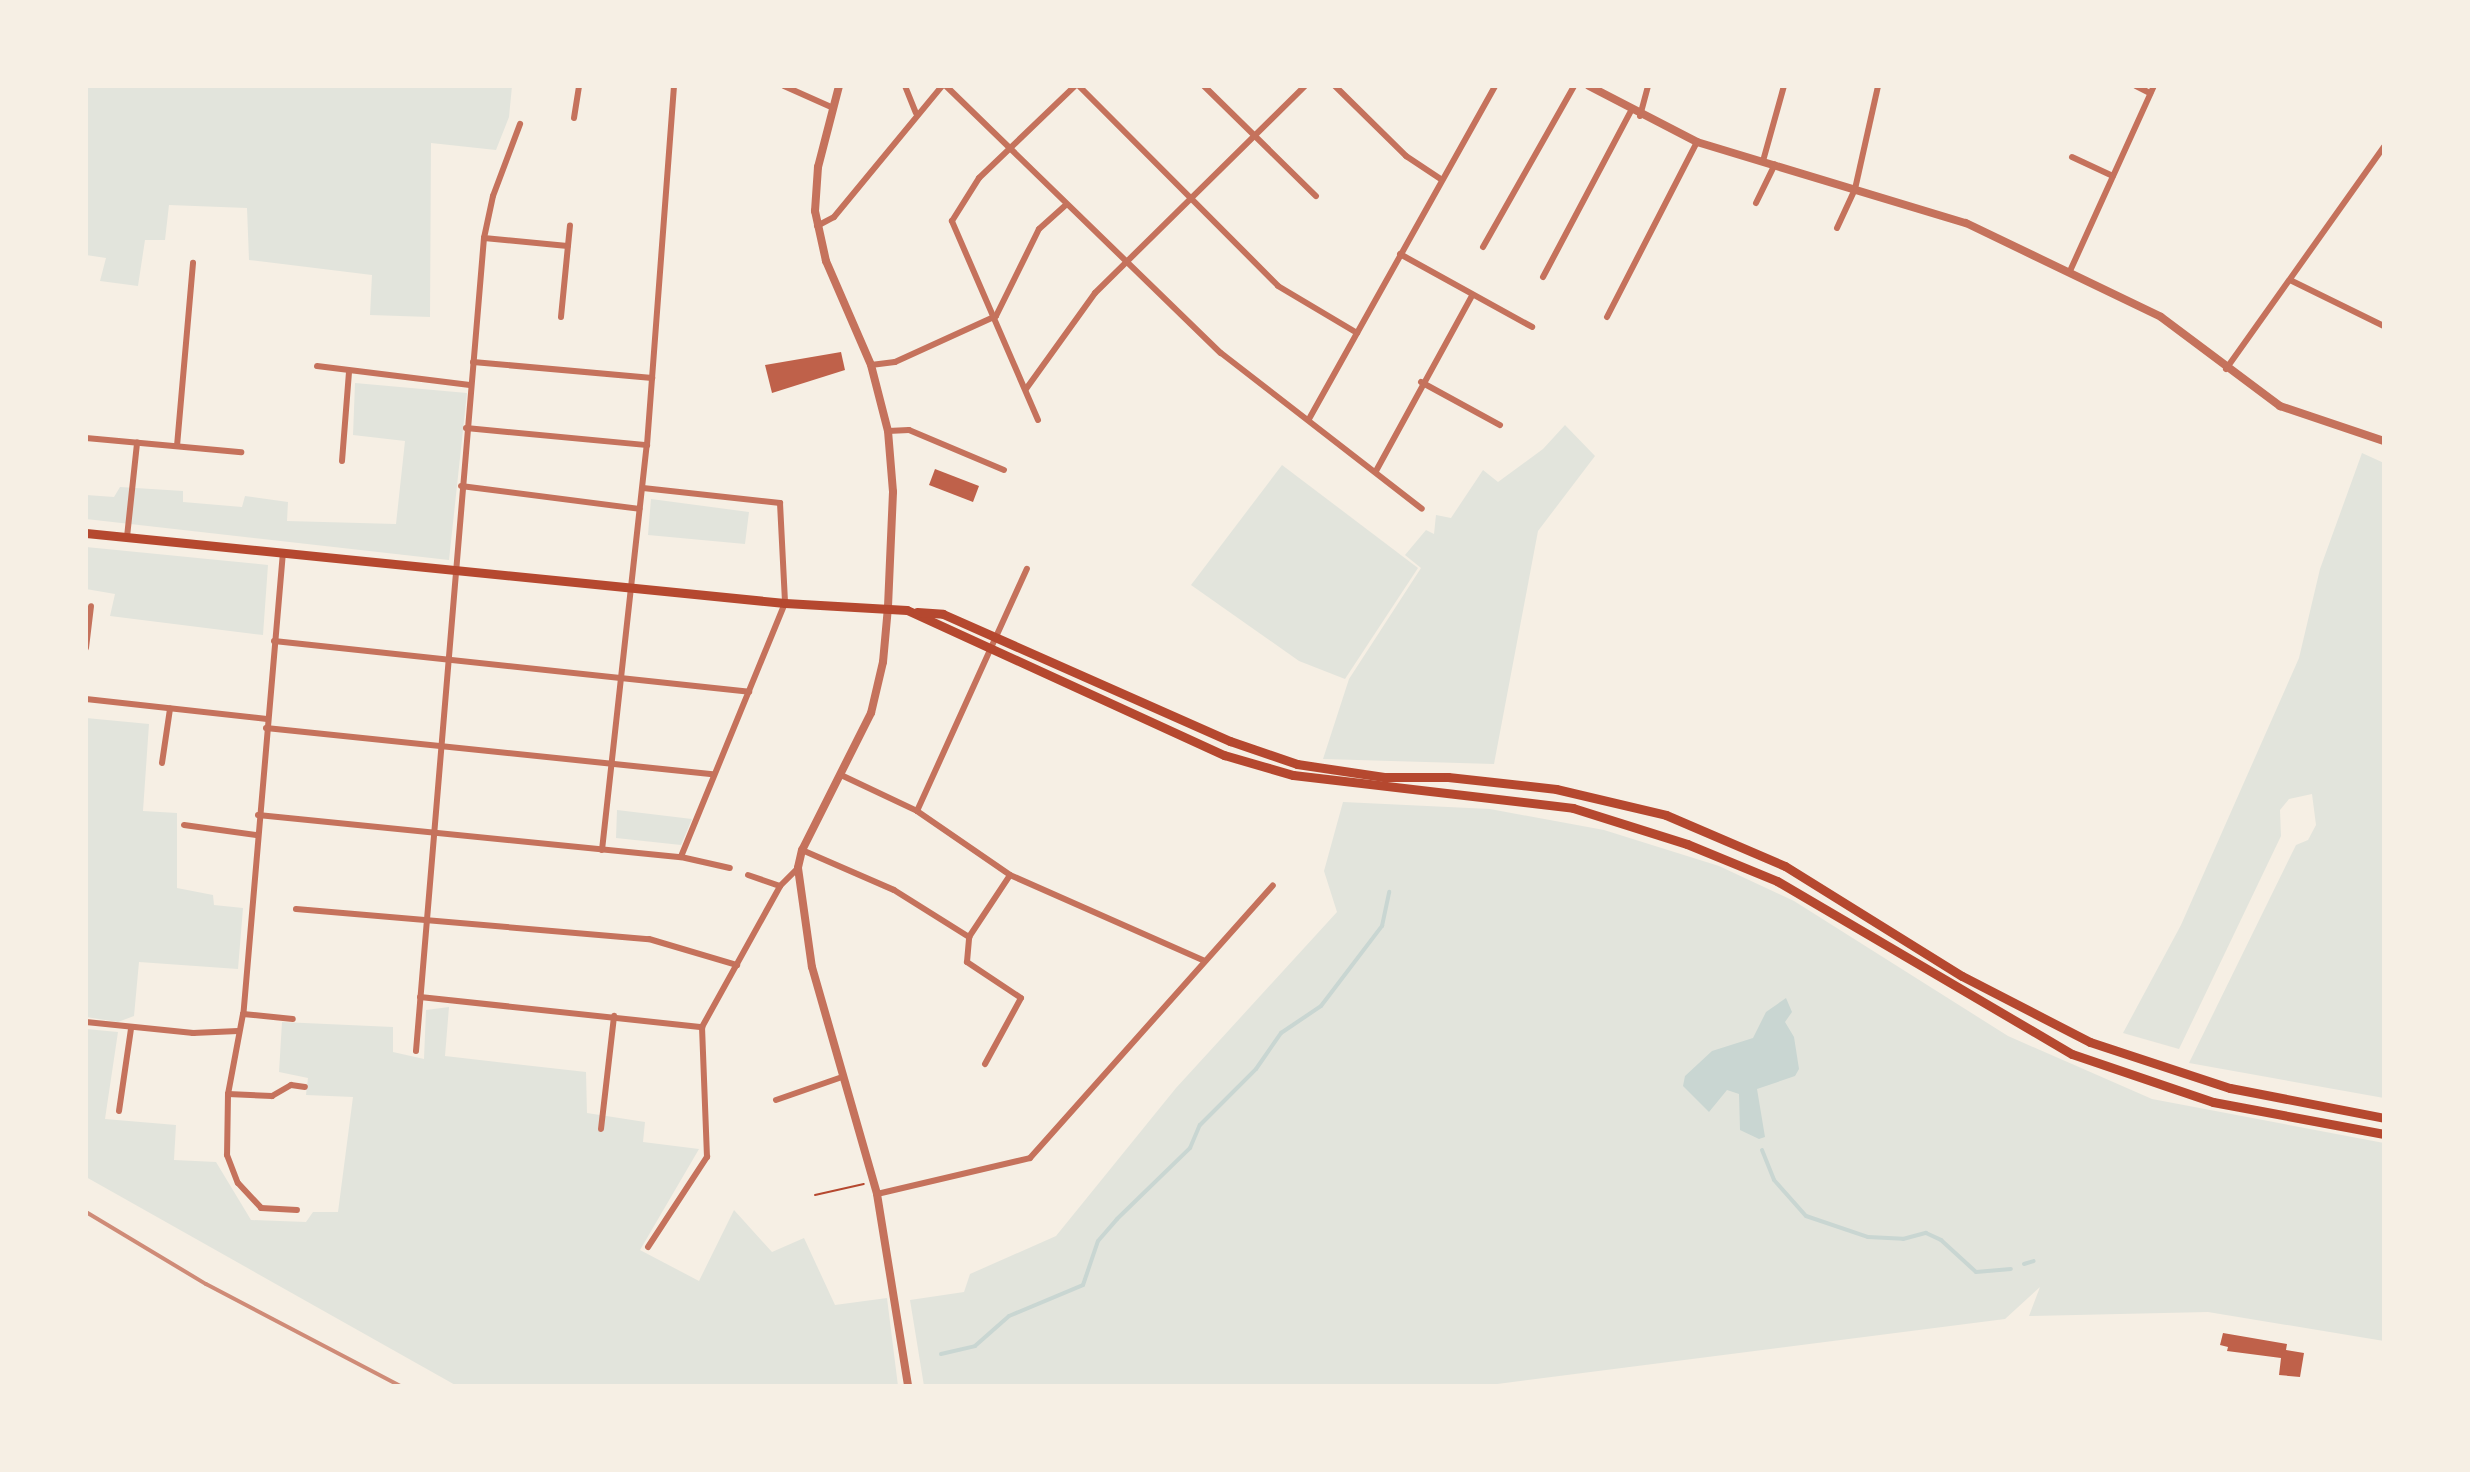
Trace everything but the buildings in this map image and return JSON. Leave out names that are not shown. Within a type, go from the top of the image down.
[{"type":"main road","points":[[86,533],[632,589],[785,603],[888,607],[943,614],[1228,741],[1297,764],[1384,777],[1448,777],[1556,789],[1666,815],[1785,866],[1962,976],[2089,1042],[2230,1088],[2384,1118]]},
{"type":"main road","points":[[914,612],[1224,755],[1293,775],[1504,797],[1630,824],[1777,881],[2072,1054],[2213,1102],[2384,1134]]},
{"type":"street","points":[[574,118],[579,86]]},
{"type":"street","points":[[602,850],[643,488],[674,86]]},
{"type":"street","points":[[784,86],[831,107]]},
{"type":"street","points":[[839,86],[831,107],[818,167],[817,226],[826,261],[871,365],[888,431],[893,492],[888,607],[883,662],[871,713],[802,850],[798,868],[812,967],[877,1194],[908,1386]]},
{"type":"street","points":[[905,86],[916,113]]},
{"type":"street","points":[[817,226],[834,217],[916,113],[944,86],[1125,264],[1221,353],[1422,509]]},
{"type":"street","points":[[1038,420],[996,316],[952,221],[979,178],[1077,86],[1278,286],[1357,333]]},
{"type":"street","points":[[1204,86],[1316,196]]},
{"type":"street","points":[[1026,389],[1095,293],[1194,200],[1305,86]]},
{"type":"street","points":[[1335,86],[1406,156],[1442,180]]},
{"type":"street","points":[[1309,419],[1495,86]]},
{"type":"street","points":[[1483,247],[1574,86]]},
{"type":"street","points":[[1589,86],[1636,114],[1697,142],[1966,223],[2161,317],[2226,369],[2280,406],[2384,441]]},
{"type":"street","points":[[1543,277],[1636,114],[1648,86]]},
{"type":"street","points":[[1763,161],[1784,86]]},
{"type":"street","points":[[1837,228],[1855,189],[1878,86]]},
{"type":"street","points":[[2070,271],[2152,89],[2136,86]]},
{"type":"street","points":[[416,1051],[424,917],[484,238],[493,196],[520,124]]},
{"type":"street","points":[[1607,317],[1697,142]]},
{"type":"street","points":[[2226,369],[2384,147]]},
{"type":"street","points":[[2072,157],[2113,176]]},
{"type":"street","points":[[1756,203],[1775,164]]},
{"type":"street","points":[[871,365],[895,362],[996,316],[1039,229],[1066,205]]},
{"type":"street","points":[[561,317],[570,225]]},
{"type":"street","points":[[484,238],[568,246]]},
{"type":"street","points":[[1400,254],[1532,327]]},
{"type":"street","points":[[177,446],[193,263]]},
{"type":"street","points":[[2290,280],[2384,326]]},
{"type":"street","points":[[1376,471],[1421,382],[1472,296]]},
{"type":"street","points":[[473,362],[652,378]]},
{"type":"street","points":[[317,366],[470,385]]},
{"type":"street","points":[[342,461],[349,372]]},
{"type":"street","points":[[1421,382],[1500,425]]},
{"type":"street","points":[[466,428],[647,445]]},
{"type":"street","points":[[888,431],[909,430],[1004,470]]},
{"type":"street","points":[[86,438],[241,452]]},
{"type":"street","points":[[127,537],[137,443]]},
{"type":"street","points":[[461,486],[640,509]]},
{"type":"street","points":[[643,488],[780,503],[785,603],[681,857]]},
{"type":"street","points":[[283,552],[256,835],[243,1014],[228,1094],[227,1155],[238,1183],[261,1208],[297,1210]]},
{"type":"street","points":[[917,811],[1027,569]]},
{"type":"street","points":[[86,648],[91,606]]},
{"type":"street","points":[[274,641],[749,692]]},
{"type":"street","points":[[86,699],[267,719]]},
{"type":"street","points":[[162,763],[170,709]]},
{"type":"street","points":[[266,728],[713,774]]},
{"type":"street","points":[[841,775],[917,811],[1010,875],[1205,961]]},
{"type":"street","points":[[258,815],[681,857],[730,868]]},
{"type":"street","points":[[184,825],[256,835]]},
{"type":"street","points":[[802,850],[894,890],[969,937]]},
{"type":"street","points":[[648,1247],[707,1157],[702,1027],[780,886],[798,868]]},
{"type":"street","points":[[748,875],[780,886]]},
{"type":"street","points":[[985,1064],[1021,998],[967,962],[969,937],[1010,875]]},
{"type":"street","points":[[877,1194],[1030,1158],[1273,885]]},
{"type":"street","points":[[296,909],[424,917],[649,939],[737,965]]},
{"type":"street","points":[[420,997],[702,1027]]},
{"type":"street","points":[[243,1014],[293,1019]]},
{"type":"street","points":[[601,1129],[614,1016]]},
{"type":"street","points":[[86,1022],[131,1029],[238,1031]]},
{"type":"street","points":[[119,1111],[131,1029]]},
{"type":"street","points":[[776,1100],[842,1077]]},
{"type":"street","points":[[228,1094],[272,1096],[291,1085],[305,1087]]},
{"type":"path","points":[[815,1195],[874,1182]]},
{"type":"shaded area","points":[[86,86],[512,86],[509,117],[496,150],[431,143],[430,317],[370,315],[372,275],[249,260],[247,208],[169,205],[165,240],[145,240],[138,286],[100,281],[106,258],[86,255]]},
{"type":"shaded area","points":[[355,383],[467,393],[449,560],[86,519],[86,495],[114,497],[120,487],[183,491],[183,502],[242,507],[245,496],[288,502],[287,521],[396,524],[405,441],[353,435]]},
{"type":"shaded area","points":[[1565,425],[1595,456],[1538,531],[1494,764],[1323,759],[1349,679],[1421,568],[1405,555],[1426,530],[1434,534],[1436,515],[1451,518],[1483,470],[1498,482],[1543,449]]},
{"type":"shaded area","points":[[2362,453],[2384,463],[2384,1098],[2189,1063],[2296,845],[2308,840],[2316,825],[2312,794],[2289,799],[2280,810],[2281,836],[2179,1049],[2123,1033],[2181,925],[2299,658],[2320,569]]},
{"type":"shaded area","points":[[1282,465],[1418,568],[1345,679],[1299,661],[1191,585]]},
{"type":"shaded area","points":[[651,499],[749,512],[745,544],[648,535]]},
{"type":"shaded area","points":[[86,547],[268,565],[263,635],[110,616],[115,594],[86,589]]},
{"type":"shaded area","points":[[86,718],[149,724],[143,811],[177,813],[177,888],[213,895],[214,905],[243,908],[238,969],[139,962],[134,1016],[118,1022],[86,1017]]},
{"type":"shaded area","points":[[1343,802],[1490,809],[1604,830],[1719,866],[1794,901],[2008,1036],[2152,1099],[2384,1143],[2384,1341],[2208,1312],[2029,1316],[2040,1287],[2005,1319],[1482,1386],[924,1386],[910,1300],[964,1292],[970,1274],[1056,1236],[1176,1088],[1337,912],[1324,871]]},
{"type":"shaded area","points":[[617,810],[692,819],[681,845],[616,838]]},
{"type":"shaded area","points":[[1786,998],[1792,1012],[1785,1022],[1794,1037],[1799,1069],[1795,1076],[1757,1089],[1765,1137],[1759,1139],[1740,1130],[1739,1094],[1727,1090],[1709,1112],[1683,1086],[1685,1076],[1712,1051],[1753,1038],[1766,1012]]},
{"type":"shaded area","points":[[449,1007],[445,1056],[586,1072],[587,1113],[645,1122],[643,1142],[699,1149],[640,1250],[699,1281],[734,1210],[772,1252],[804,1238],[835,1305],[887,1298],[898,1386],[457,1386],[86,1177],[86,1029],[118,1032],[105,1119],[176,1125],[174,1160],[216,1162],[251,1220],[306,1222],[313,1212],[338,1212],[353,1097],[306,1095],[308,1078],[279,1072],[282,1022],[393,1027],[393,1052],[424,1059],[426,1010]]},
{"type":"waterway","points":[[941,1354],[975,1346],[1009,1316],[1083,1285],[1098,1241],[1190,1148],[1200,1125],[1256,1069],[1281,1033],[1321,1006],[1382,926],[1389,892]]},
{"type":"waterway","points":[[1762,1150],[1774,1180],[1806,1216],[1868,1237],[1903,1239],[1926,1233],[1941,1240],[1976,1272],[2011,1269]]},
{"type":"waterway","points":[[2024,1264],[2034,1261]]},
{"type":"railway","points":[[86,1212],[206,1284],[400,1386]]}]
